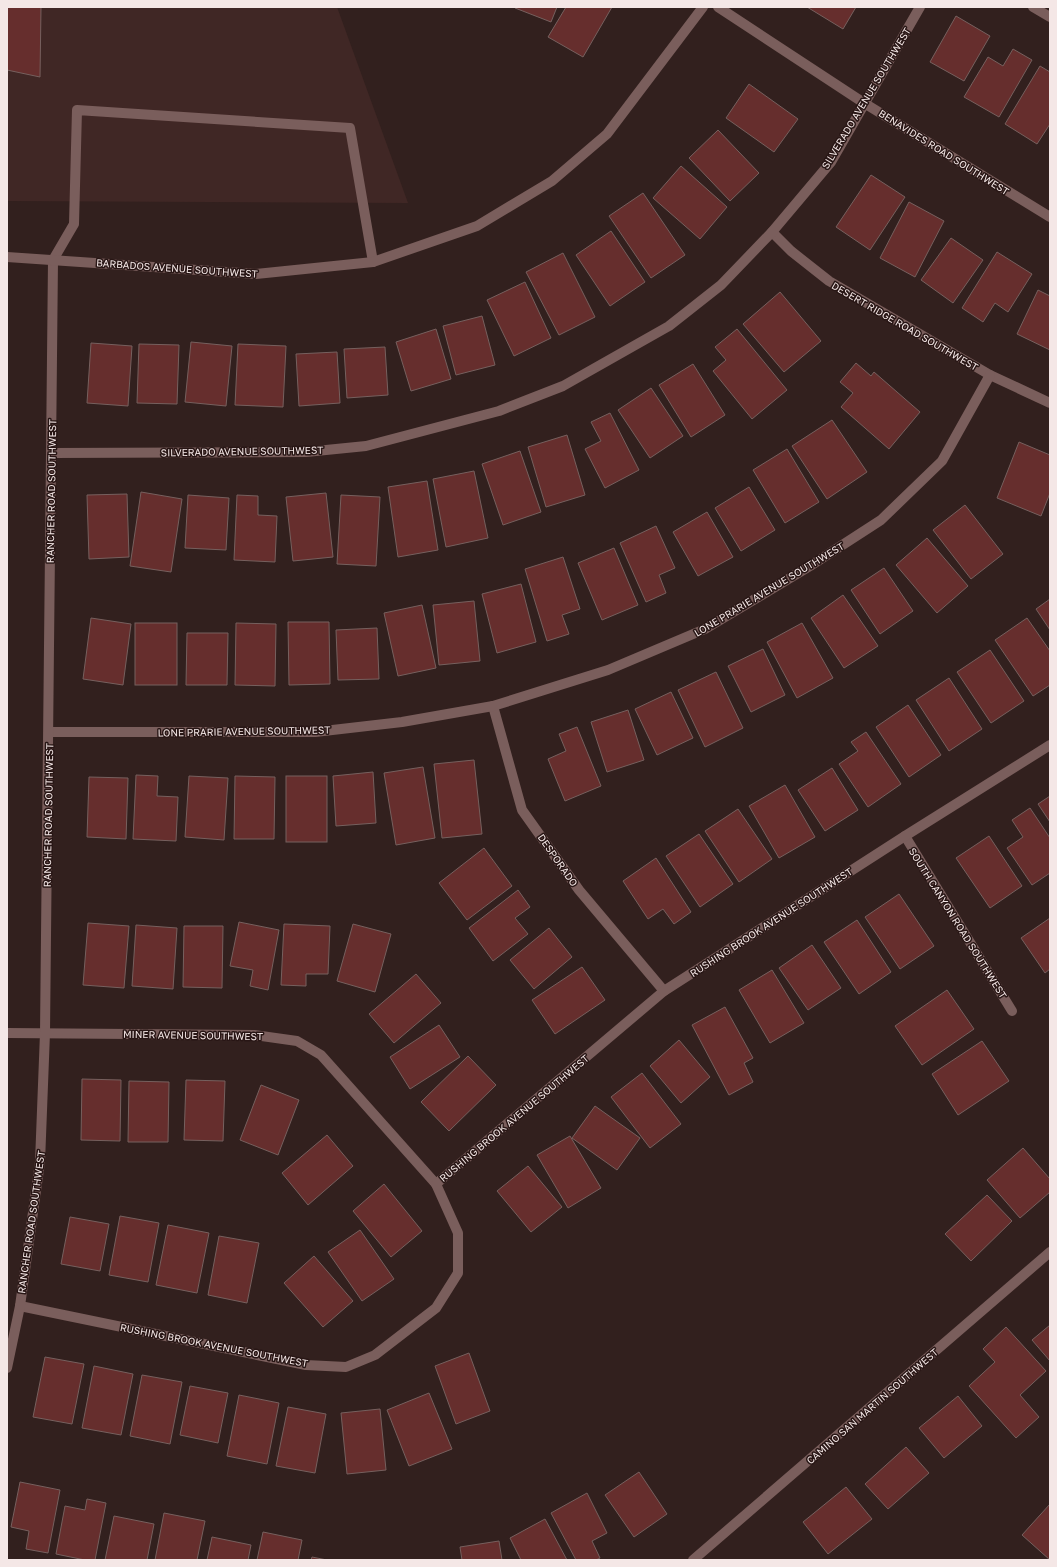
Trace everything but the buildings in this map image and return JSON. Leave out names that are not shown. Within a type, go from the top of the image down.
[{"type":"street","name":"BARBADOS AVENUE SOUTHWEST","points":[[7,257],[256,274],[373,262],[477,226],[552,181],[608,134],[703,7]]},
{"type":"street","name":"BENAVIDES ROAD SOUTHWEST","points":[[718,7],[864,103],[1050,217]]},
{"type":"street","name":"SILVERADO AVENUE SOUTHWEST","points":[[52,453],[306,452],[366,446],[499,411],[562,386],[669,326],[721,285],[772,232],[830,162],[920,7]]},
{"type":"street","points":[[1033,7],[1050,17]]},
{"type":"street","points":[[53,260],[74,224],[78,110],[350,128],[373,262]]},
{"type":"street","name":"DESERT RIDGE ROAD SOUTHWEST","points":[[772,232],[791,251],[829,281],[990,375],[1050,403]]},
{"type":"street","name":"RANCHER ROAD SOUTHWEST","points":[[7,1368],[20,1306],[40,1162],[45,1033],[53,260]]},
{"type":"street","name":"LONE PRARIE AVENUE SOUTHWEST","points":[[49,732],[315,732],[402,722],[493,706],[608,670],[705,629],[810,566],[882,520],[942,461],[990,375]]},
{"type":"street","name":"DESPORADO","points":[[493,706],[522,810],[579,890],[664,991]]},
{"type":"street","name":"RUSHING BROOK AVENUE SOUTHWEST","points":[[20,1306],[306,1365],[346,1367],[375,1355],[436,1308],[458,1273],[458,1233],[436,1184],[664,991],[904,836],[1050,745]]},
{"type":"street","name":"SOUTH CANYON ROAD SOUTHWEST","points":[[904,836],[1012,1010]]},
{"type":"street","name":"MINER AVENUE SOUTHWEST","points":[[7,1033],[254,1035],[297,1041],[321,1055],[436,1184]]},
{"type":"street","name":"CAMINO SAN MARTIN SOUTHWEST","points":[[693,1560],[1050,1252]]},
{"type":"shaded area","points":[[7,7],[337,7],[408,203],[7,201]]}]
